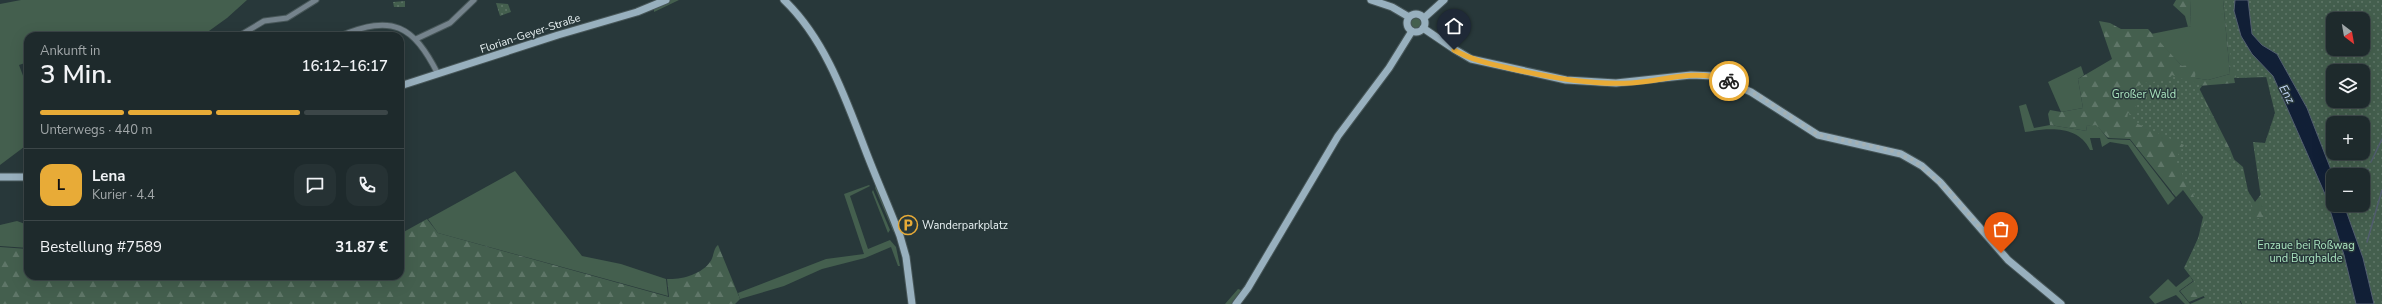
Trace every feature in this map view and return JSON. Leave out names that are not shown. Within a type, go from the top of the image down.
[{"type":"street","points":[[246,32],[264,21],[287,18],[316,0]]},
{"type":"street","points":[[416,39],[450,23],[474,0]]},
{"type":"street","name":"Florian-Geyer-Straße","points":[[404,85],[552,37],[637,12],[666,0]]},
{"type":"street","points":[[784,0],[799,17],[820,46],[853,118],[900,236],[906,257],[912,304]]},
{"type":"street","points":[[1371,0],[1392,7],[1409,18]]},
{"type":"street","points":[[1424,18],[1444,0]]},
{"type":"street","points":[[1409,18],[1418,14],[1424,18],[1425,23],[1423,28],[1417,32],[1412,31]]},
{"type":"street","points":[[1409,18],[1408,25],[1412,31]]},
{"type":"street","points":[[352,32],[370,26],[403,29],[416,39],[438,74]]},
{"type":"street","points":[[1423,28],[1454,50],[1472,59],[1566,80],[1616,83],[1697,74],[1721,78],[1751,92],[1818,135],[1901,154],[1919,164],[1940,182],[2008,260],[2061,304]]},
{"type":"street","points":[[1236,304],[1248,288],[1338,136],[1389,68],[1412,31]]},
{"type":"street","points":[[0,177],[24,177]]},
{"type":"green space","points":[[21,0],[247,0],[227,18],[208,32],[24,32],[24,63],[19,65],[24,78],[24,147],[0,165],[0,4]]},
{"type":"green space","points":[[670,0],[679,0],[654,12],[654,8]]},
{"type":"green space","points":[[2176,0],[2190,0],[2191,26],[2188,27],[2185,16],[2173,5]]},
{"type":"green space","points":[[2190,0],[2223,0],[2230,74],[2208,80],[2194,78],[2191,66],[2182,66],[2151,34],[2191,26]]},
{"type":"green space","name":"Großer Wald","points":[[2223,0],[2235,0],[2271,77],[2234,78],[2235,83],[2198,86],[2230,149],[2244,185],[2255,202],[2288,160],[2333,304],[2242,304],[2233,284],[2189,302],[2180,291],[2194,281],[2184,268],[2198,239],[2203,217],[2183,190],[2176,197],[2130,139],[2108,138],[2096,125],[2086,126],[2087,131],[2050,125],[2048,114],[2050,110],[2061,112],[2083,108],[2078,79],[2112,59],[2099,21],[2110,23],[2121,29],[2148,29],[2182,66],[2196,64],[2195,78],[2208,80],[2230,74]]},
{"type":"green space","name":"Enzaue bei Roßwag und Burghalde","points":[[2224,0],[2382,0],[2382,304],[2244,304],[2242,300],[2234,304],[2209,304],[2185,268],[2206,220],[2175,160],[2184,145],[2127,119],[2128,113],[2137,117],[2134,88],[2144,83],[2168,80],[2172,75],[2202,86],[2199,90],[2229,155],[2243,167],[2254,219],[2265,217],[2253,142],[2265,143],[2275,113],[2266,76],[2236,78],[2228,44]]},
{"type":"green space","points":[[405,1],[405,7],[394,7],[393,2]]},
{"type":"green space","points":[[496,3],[508,4],[511,12],[500,16]]},
{"type":"green space","points":[[1413,15],[1419,15],[1423,19],[1423,25],[1419,29],[1413,29],[1409,25],[1409,19]]},
{"type":"green space","points":[[2081,66],[2084,75],[2078,79],[2083,108],[2061,112],[2048,82]]},
{"type":"green space","points":[[2026,104],[2034,128],[2050,125],[2087,131],[2086,126],[2096,124],[2108,139],[2130,140],[2175,198],[2168,205],[2128,145],[2110,142],[2102,147],[2100,138],[2090,138],[2093,150],[2090,150],[2085,142],[2070,132],[2053,129],[2025,132],[2019,106]]},
{"type":"green space","points":[[515,171],[582,256],[621,264],[666,279],[668,296],[438,233],[428,219]]},
{"type":"green space","points":[[869,185],[870,186],[850,196],[868,249],[890,240],[896,247],[900,266],[898,266],[891,247],[865,258],[822,269],[784,286],[740,299],[738,293],[826,259],[864,254],[844,194]]},
{"type":"green space","points":[[876,185],[896,234],[893,231],[875,188]]},
{"type":"green space","points":[[873,190],[890,230],[888,233],[872,192]]},
{"type":"green space","points":[[427,219],[438,233],[669,297],[667,279],[685,277],[702,270],[710,262],[718,245],[740,299],[735,304],[0,304],[0,247],[24,249],[24,280],[404,280],[404,232]]},
{"type":"green space","points":[[17,221],[24,224],[24,248],[0,246],[0,225]]},
{"type":"green space","points":[[2190,276],[2193,281],[2179,291],[2190,304],[2185,304],[2176,295],[2155,304],[2149,297],[2168,279],[2176,287]]},
{"type":"green space","points":[[2233,285],[2241,304],[2190,304]]},
{"type":"green space","points":[[1238,289],[1241,290],[1233,304],[1225,304]]},
{"type":"water","name":"Enz","points":[[2235,0],[2248,0],[2252,34],[2262,45],[2277,54],[2307,108],[2330,168],[2326,168],[2326,197],[2273,76],[2252,54],[2241,36],[2234,11]]},
{"type":"water","points":[[2331,212],[2347,212],[2363,258],[2374,304],[2356,304],[2344,255]]},
{"type":"waterway","points":[[2371,162],[2382,139]]},
{"type":"waterway","points":[[2367,242],[2382,190]]},
{"type":"way so far","points":[[1729,81],[1759,96],[1805,128],[1818,135],[1890,150],[1915,161],[1952,194],[2001,253]]},
{"type":"place","name":"Wanderparkplatz","points":[[908,225]]},
{"type":"route","points":[[1454,50],[1482,62],[1555,78],[1582,82],[1632,83],[1697,74],[1715,76],[1729,81]]}]
